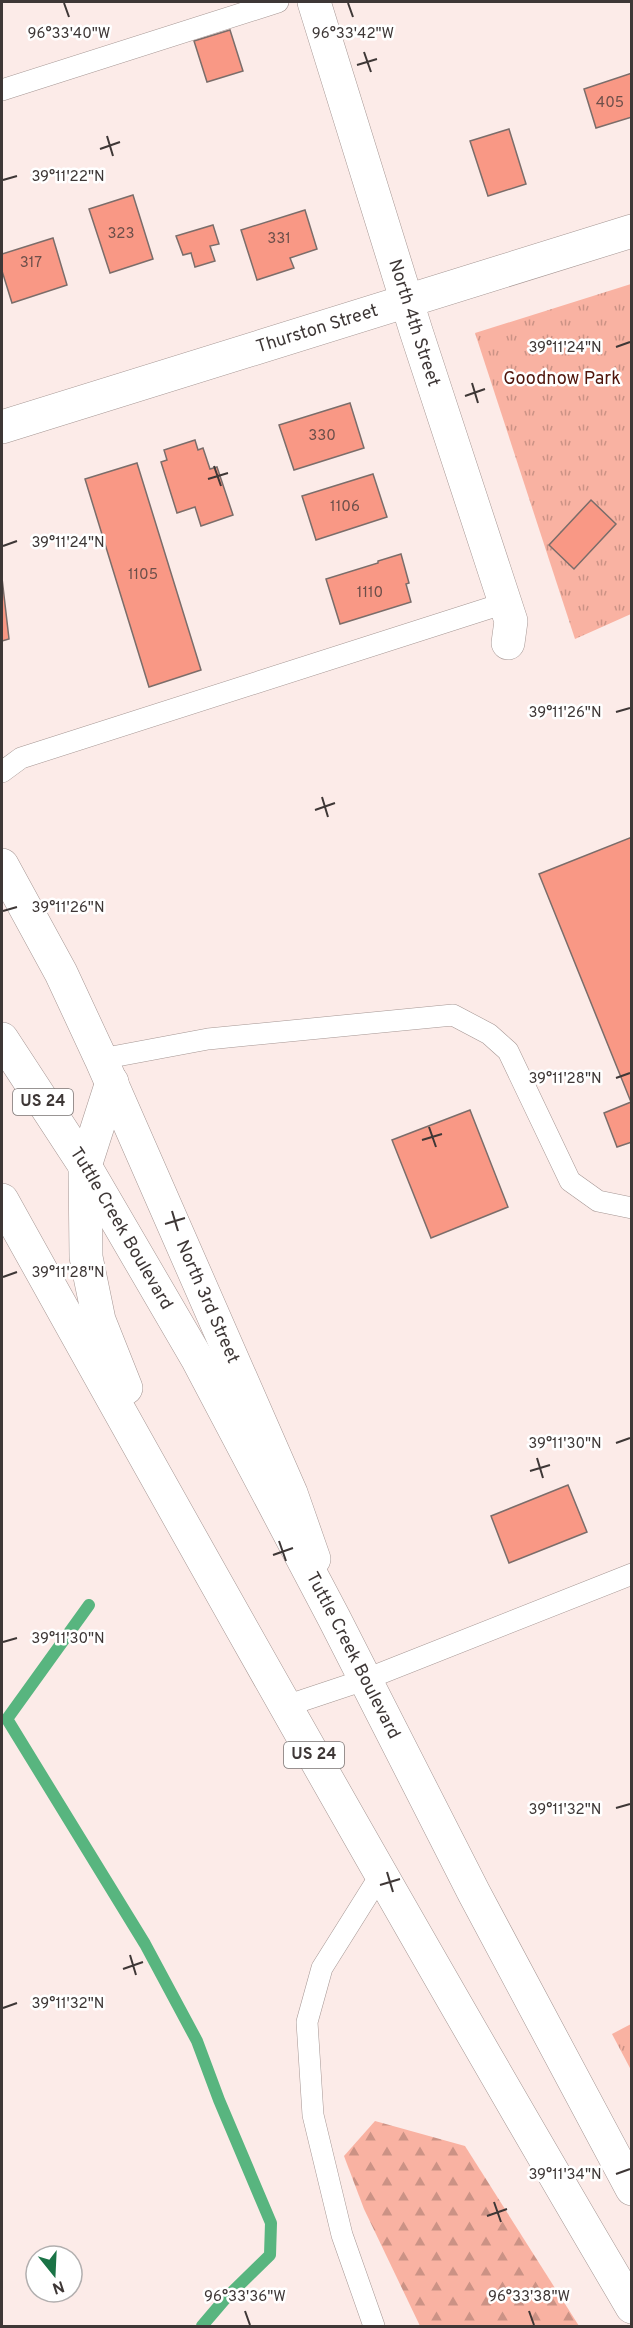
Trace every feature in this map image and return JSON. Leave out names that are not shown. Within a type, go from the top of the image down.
[{"type":"main road","name":"North 4th Street","points":[[315,2],[406,301],[512,621],[508,644]]},
{"type":"main road","name":"Thurston Street","points":[[2,427],[632,231]]},
{"type":"main road","name":"North 3rd Street","points":[[2,865],[61,973],[107,1071],[291,1493],[334,1618]]},
{"type":"main road","name":"Tuttle Creek Boulevard","points":[[2,1038],[85,1166],[198,1360],[334,1618],[490,1924],[632,2188]]},
{"type":"main road","points":[[107,1071],[85,1166],[86,1257],[99,1320],[135,1411],[155,1475]]},
{"type":"main road","name":"US 24","points":[[2,1200],[200,1557],[485,2059],[632,2307]]},
{"type":"lane","points":[[2,90],[278,2]]},
{"type":"lane","points":[[2,772],[21,758],[506,603]]},
{"type":"lane","points":[[107,1071],[208,1039],[453,1016],[489,1034],[508,1052],[570,1181],[598,1201],[632,1208]]},
{"type":"lane","points":[[286,1706],[364,1680],[632,1574]]},
{"type":"lane","points":[[371,2326],[342,2235],[313,2115],[307,2022],[322,1968],[381,1874]]},
{"type":"green space","name":"Goodnow Park","points":[[631,284],[631,614],[575,639],[475,333]]},
{"type":"green space","points":[[631,2024],[631,2070],[612,2034]]},
{"type":"green space","points":[[375,2121],[465,2146],[579,2326],[420,2326],[364,2209],[344,2156]]},
{"type":"building","points":[[230,30],[243,71],[207,82],[194,41]]},
{"type":"building","points":[[632,73],[632,117],[596,128],[584,89]]},
{"type":"building","points":[[509,129],[526,184],[488,196],[470,141]]},
{"type":"building","points":[[133,195],[153,259],[110,273],[89,209]]},
{"type":"building","points":[[305,210],[317,249],[290,258],[294,268],[257,280],[241,230]]},
{"type":"building","points":[[213,225],[219,244],[210,246],[215,261],[195,267],[191,253],[183,255],[176,236]]},
{"type":"building","points":[[53,238],[67,285],[12,303],[2,271],[2,254]]},
{"type":"building","points":[[350,403],[364,448],[294,470],[279,425]]},
{"type":"building","points":[[195,440],[198,450],[203,448],[210,469],[217,467],[233,515],[201,526],[195,507],[177,513],[161,462],[167,460],[164,450]]},
{"type":"building","points":[[137,463],[201,670],[149,687],[85,479]]},
{"type":"building","points":[[373,474],[387,517],[316,540],[302,496]]},
{"type":"building","points":[[591,500],[616,524],[574,569],[549,545]]},
{"type":"building","points":[[401,554],[409,583],[406,584],[411,602],[340,624],[326,579]]},
{"type":"building","points":[[2,578],[9,639],[2,641]]},
{"type":"building","points":[[632,837],[632,1142],[617,1147],[604,1113],[631,1102],[539,874]]},
{"type":"building","points":[[470,1110],[508,1207],[431,1238],[392,1140]]},
{"type":"building","points":[[568,1485],[587,1532],[509,1563],[491,1516]]},
{"type":"waterway","points":[[89,1605],[7,1719],[145,1944],[197,2041],[219,2100],[271,2223],[270,2255],[225,2299],[202,2326]]}]
